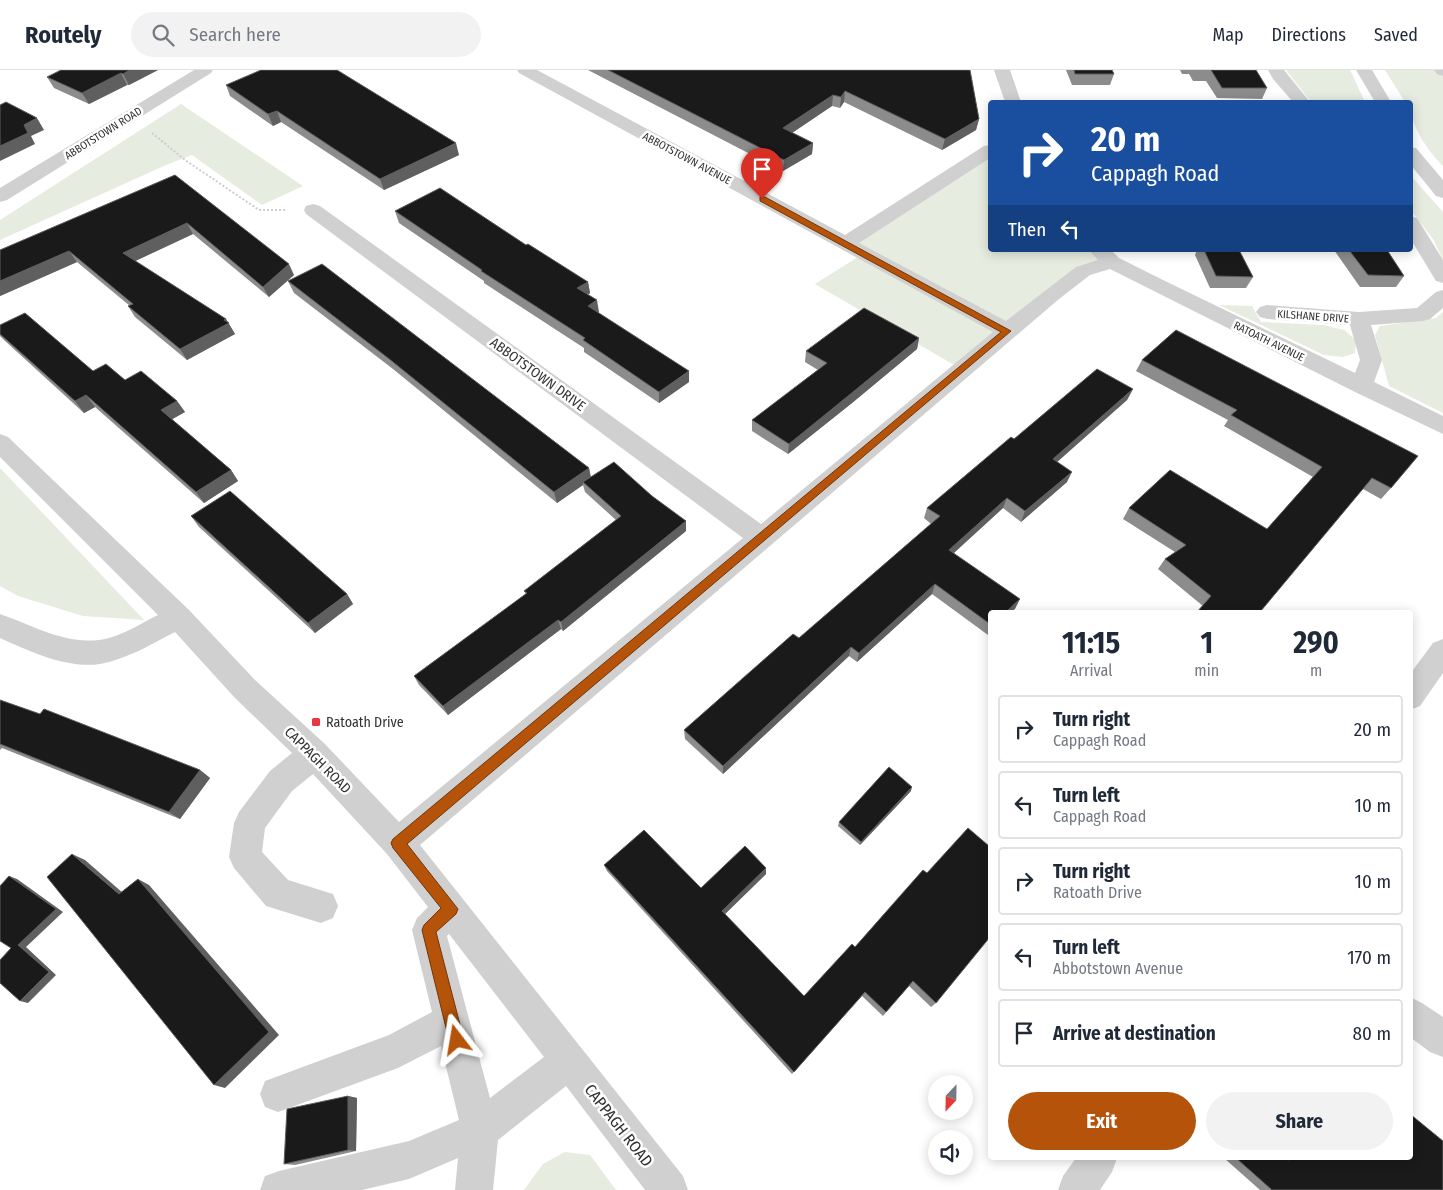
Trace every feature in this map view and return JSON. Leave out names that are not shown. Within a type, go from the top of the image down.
[{"type":"street","name":"ABBOTSTOWN ROAD","points":[[0,196],[205,70]]},
{"type":"street","name":"ABBOTSTOWN AVENUE","points":[[525,70],[1007,331]]},
{"type":"street","points":[[1002,70],[1012,100]]},
{"type":"street","points":[[1276,70],[1300,100]]},
{"type":"street","points":[[1364,70],[1382,100]]},
{"type":"street","points":[[844,244],[988,151]]},
{"type":"street","points":[[1413,156],[1443,192]]},
{"type":"street","name":"ABBOTSTOWN DRIVE","points":[[313,210],[762,538]]},
{"type":"street","points":[[1413,227],[1443,277]]},
{"type":"street","points":[[398,843],[1007,331],[1105,256]]},
{"type":"street","name":"RATOATH AVENUE","points":[[1105,256],[1443,426]]},
{"type":"street","name":"KILSHANE DRIVE","points":[[1267,312],[1359,319],[1423,314],[1443,297]]},
{"type":"street","name":"KILSHANE DRIVE","points":[[1359,319],[1371,360],[1361,386]]},
{"type":"street","name":"CAPPAGH ROAD","points":[[0,443],[179,618],[245,689],[314,754],[398,843],[668,1190]]},
{"type":"street","points":[[0,626],[79,653],[110,650],[179,618]]},
{"type":"street","points":[[1413,693],[1443,652]]},
{"type":"street","points":[[314,754],[281,781],[250,823],[245,857],[278,894],[321,906]]},
{"type":"street","points":[[451,909],[429,930],[480,1130],[474,1190]]},
{"type":"street","points":[[1413,1017],[1443,1039]]},
{"type":"street","points":[[278,1094],[398,1050],[452,1021]]},
{"type":"street","points":[[279,1190],[409,1160],[480,1130],[569,1061]]},
{"type":"street","points":[[1077,1190],[1097,1160]]},
{"type":"path","points":[[130,116],[185,160],[259,210],[313,210]]},
{"type":"shaded area","points":[[1286,70],[1350,70],[1364,100],[1309,100]]},
{"type":"shaded area","points":[[1385,70],[1443,70],[1443,166],[1420,137],[1413,119],[1413,100],[1404,100]]},
{"type":"shaded area","points":[[181,104],[303,186],[262,205],[192,155],[0,240],[0,220]]},
{"type":"shaded area","points":[[988,152],[988,252],[1100,252],[1110,262],[1082,271],[1006,330],[845,244]]},
{"type":"shaded area","points":[[1413,178],[1443,212],[1443,260],[1433,239],[1413,213]]},
{"type":"shaded area","points":[[861,255],[1006,331],[961,369],[815,284]]},
{"type":"shaded area","points":[[1219,305],[1252,306],[1261,322],[1323,325],[1344,330],[1356,340],[1355,353],[1343,357],[1324,355]]},
{"type":"shaded area","points":[[1443,312],[1443,413],[1389,386],[1375,335],[1380,326],[1436,318]]},
{"type":"shaded area","points":[[0,468],[144,620],[83,616],[18,596],[0,586]]},
{"type":"shaded area","points":[[565,1152],[590,1155],[616,1190],[524,1190],[543,1164]]},
{"type":"building","points":[[61,70],[130,70],[82,93],[47,77]]},
{"type":"building","points":[[261,70],[337,70],[456,143],[380,179],[277,111],[268,114],[226,85]]},
{"type":"building","points":[[608,70],[970,70],[979,119],[945,139],[845,91],[841,97],[833,95],[783,128],[813,143],[784,160]]},
{"type":"building","points":[[1074,70],[1112,70],[1114,74],[1075,74]]},
{"type":"building","points":[[1211,70],[1256,70],[1267,88],[1222,88]]},
{"type":"building","points":[[6,102],[37,118],[24,125],[28,133],[0,146],[0,105]]},
{"type":"building","points":[[175,175],[289,264],[263,287],[187,223],[123,253],[226,319],[224,320],[229,323],[180,349],[128,306],[133,304],[69,251],[0,281],[0,250]]},
{"type":"building","points":[[440,188],[526,245],[528,244],[588,282],[577,288],[597,300],[588,306],[689,371],[659,392],[583,340],[585,338],[481,271],[395,211]]},
{"type":"building","points":[[1205,252],[1240,252],[1253,277],[1216,276]]},
{"type":"building","points":[[1351,252],[1388,252],[1404,276],[1368,275]]},
{"type":"building","points":[[322,264],[589,468],[554,492],[388,358],[288,281]]},
{"type":"building","points":[[864,308],[919,338],[789,444],[752,420],[827,363],[806,351]]},
{"type":"building","points":[[25,313],[93,371],[106,364],[125,380],[141,371],[177,401],[161,410],[231,470],[196,492],[86,395],[75,401],[0,334],[0,325]]},
{"type":"building","points":[[1176,330],[1418,456],[1391,488],[1372,478],[1262,610],[1199,610],[1211,596],[1165,559],[1186,545],[1129,508],[1170,470],[1267,529],[1322,467],[1231,415],[1237,410],[1142,360]]},
{"type":"building","points":[[1097,369],[1133,389],[1053,459],[1072,472],[1025,511],[1007,498],[949,550],[1020,599],[1008,610],[988,610],[988,623],[935,584],[859,653],[851,647],[723,766],[684,730],[793,634],[799,638],[940,516],[927,508],[1011,437],[1014,439]]},
{"type":"building","points":[[614,462],[652,496],[686,521],[561,622],[558,620],[443,706],[414,676],[527,593],[524,591],[621,516],[583,482]]},
{"type":"building","points":[[230,491],[347,594],[308,623],[191,516]]},
{"type":"building","points":[[0,700],[40,714],[44,709],[200,770],[169,812],[0,744]]},
{"type":"building","points":[[889,767],[912,787],[861,842],[839,822]]},
{"type":"building","points":[[968,828],[988,845],[988,939],[936,1003],[913,981],[886,1012],[865,992],[794,1072],[604,865],[644,830],[701,888],[745,846],[766,868],[722,911],[804,996],[852,944],[855,947],[923,870],[927,873]]},
{"type":"building","points":[[72,854],[119,894],[138,879],[269,1032],[214,1085],[47,877]]},
{"type":"building","points":[[9,876],[56,909],[18,945],[49,972],[20,1001],[0,983],[0,960],[11,948],[0,941],[0,886]]},
{"type":"building","points":[[348,1096],[348,1150],[284,1164],[287,1109]]},
{"type":"building","points":[[1413,1116],[1443,1141],[1443,1190],[1272,1190],[1238,1160],[1413,1160]]},
{"type":"place","name":"Ratoath Drive","points":[[316,722]]},
{"type":"route","points":[[457,1040],[429,930],[451,909],[398,843],[692,598],[1007,331],[762,199]]}]
